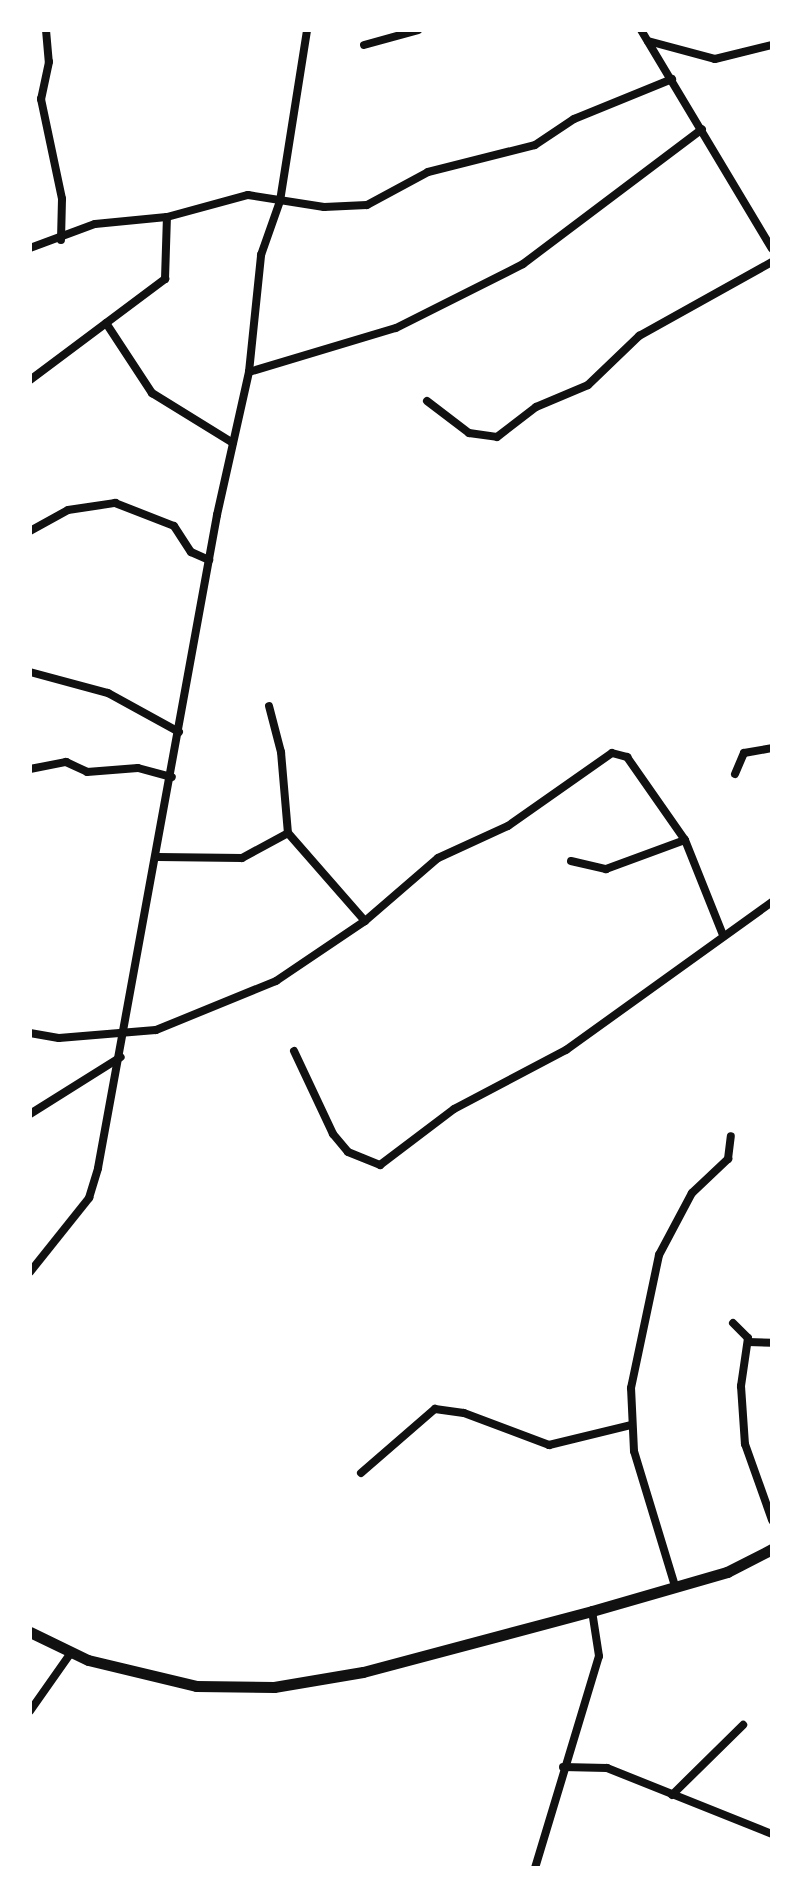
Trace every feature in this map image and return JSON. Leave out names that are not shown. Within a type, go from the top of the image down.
[{"type":"main road","points":[[30,1632],[70,1654],[196,1686],[274,1688],[363,1672],[592,1611],[772,1550]]},
{"type":"street","points":[[46,30],[49,62],[41,99],[62,199],[61,240]]},
{"type":"street","points":[[30,1272],[90,1198],[122,1057],[210,560],[250,372],[262,255],[280,200],[307,30]]},
{"type":"street","points":[[364,45],[418,30]]},
{"type":"street","points":[[640,30],[772,249]]},
{"type":"street","points":[[648,41],[715,59],[772,45]]},
{"type":"street","points":[[30,248],[61,240],[95,224],[167,217],[248,195],[368,205],[428,172],[535,145],[574,118],[672,79]]},
{"type":"street","points":[[250,372],[396,328],[524,264],[702,129]]},
{"type":"street","points":[[30,380],[165,279],[167,217]]},
{"type":"street","points":[[427,401],[469,433],[497,437],[524,414],[588,384],[639,336],[772,262]]},
{"type":"street","points":[[106,323],[152,394],[233,443]]},
{"type":"street","points":[[30,531],[68,510],[115,503],[174,526],[190,552],[210,560]]},
{"type":"street","points":[[30,672],[108,693],[179,732]]},
{"type":"street","points":[[269,706],[281,752],[288,833],[365,921]]},
{"type":"street","points":[[735,774],[744,753],[772,748]]},
{"type":"street","points":[[30,1032],[166,1028],[276,981],[365,921],[438,858],[508,826],[612,753],[627,758],[685,840],[723,935]]},
{"type":"street","points":[[30,770],[66,762],[86,772],[138,768],[172,777]]},
{"type":"street","points":[[158,857],[242,858],[288,833]]},
{"type":"street","points":[[571,861],[606,869],[685,840]]},
{"type":"street","points":[[294,1051],[334,1134],[348,1152],[380,1166],[454,1110],[566,1050],[772,902]]},
{"type":"street","points":[[30,1114],[122,1057]]},
{"type":"street","points":[[674,1586],[631,1425],[631,1388],[659,1254],[692,1193],[728,1159],[731,1136]]},
{"type":"street","points":[[732,1323],[748,1342],[772,1343]]},
{"type":"street","points":[[748,1342],[742,1386],[745,1444],[772,1520]]},
{"type":"street","points":[[361,1474],[435,1409],[464,1412],[550,1446],[631,1425]]},
{"type":"street","points":[[538,1866],[562,1767],[599,1656],[592,1611]]},
{"type":"street","points":[[30,1711],[70,1654]]},
{"type":"street","points":[[672,1795],[742,1725]]},
{"type":"street","points":[[562,1767],[607,1768],[772,1834]]}]
